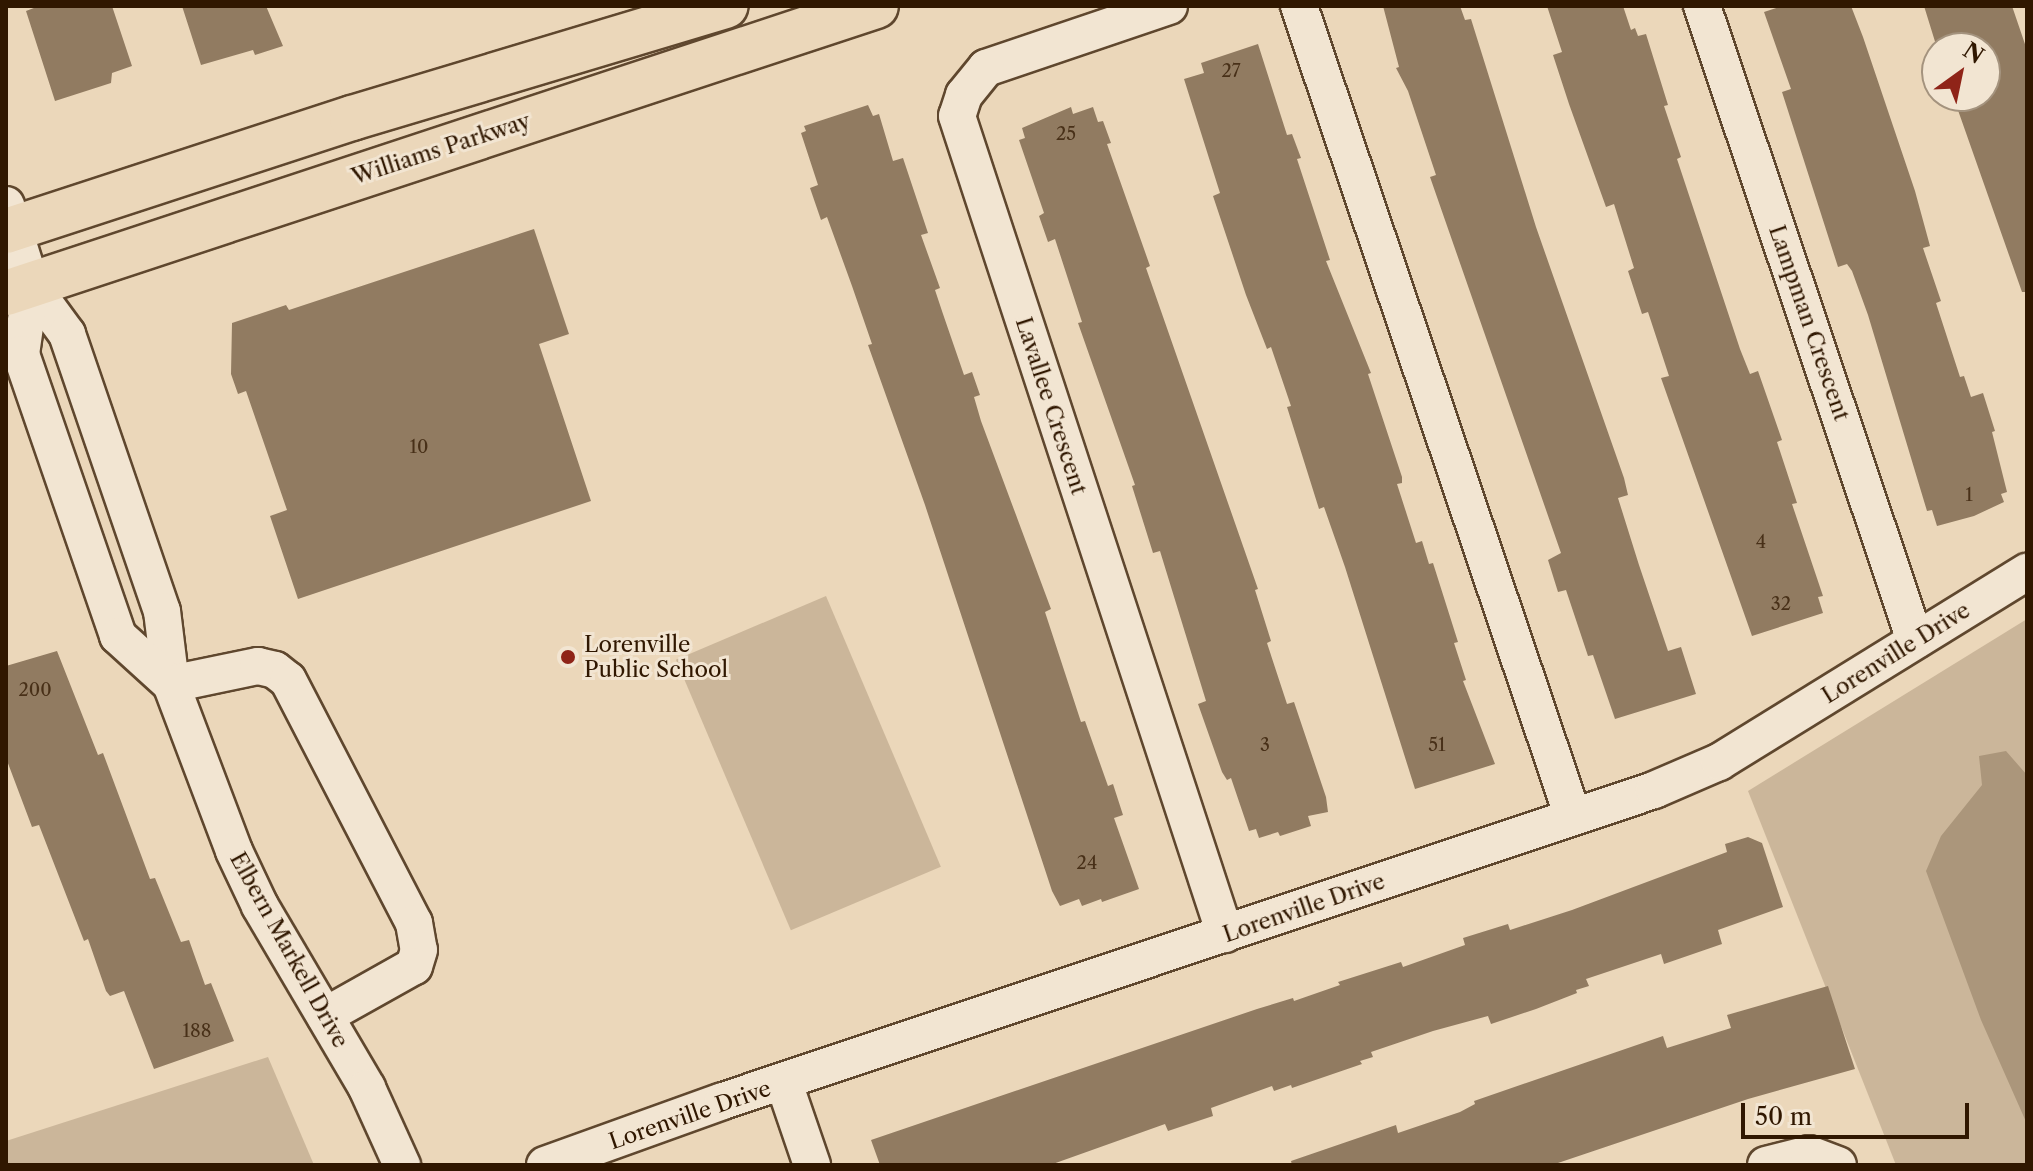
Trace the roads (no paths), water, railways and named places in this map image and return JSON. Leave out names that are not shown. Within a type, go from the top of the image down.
[{"type":"main road","points":[[9,222],[726,6]]},
{"type":"main road","name":"Williams Parkway","points":[[18,289],[876,6]]},
{"type":"street","name":"Lavallee Crescent","points":[[1169,6],[986,68],[964,95],[957,116],[1225,934]]},
{"type":"street","points":[[1299,6],[1573,817]]},
{"type":"street","name":"Lampman Crescent","points":[[1702,6],[1915,640]]},
{"type":"street","name":"Elbern Markell Drive","points":[[9,222],[18,289],[21,354],[118,636],[171,684]]},
{"type":"street","name":"Elbern Markell Drive","points":[[18,289],[67,334],[162,611],[171,684],[234,851],[260,906],[367,1088],[402,1165]]},
{"type":"street","name":"Lorenville Drive","points":[[545,1165],[1654,790],[1719,762],[2027,572]]},
{"type":"street","points":[[171,684],[258,666],[275,670],[288,680],[414,923],[419,950],[414,966],[399,978],[325,1016]]},
{"type":"street","points":[[784,1083],[812,1165]]},
{"type":"street","points":[[1766,1165],[1809,1154],[1838,1165]]},
{"type":"place","name":"Lorenville Public School","points":[[568,657]]}]
